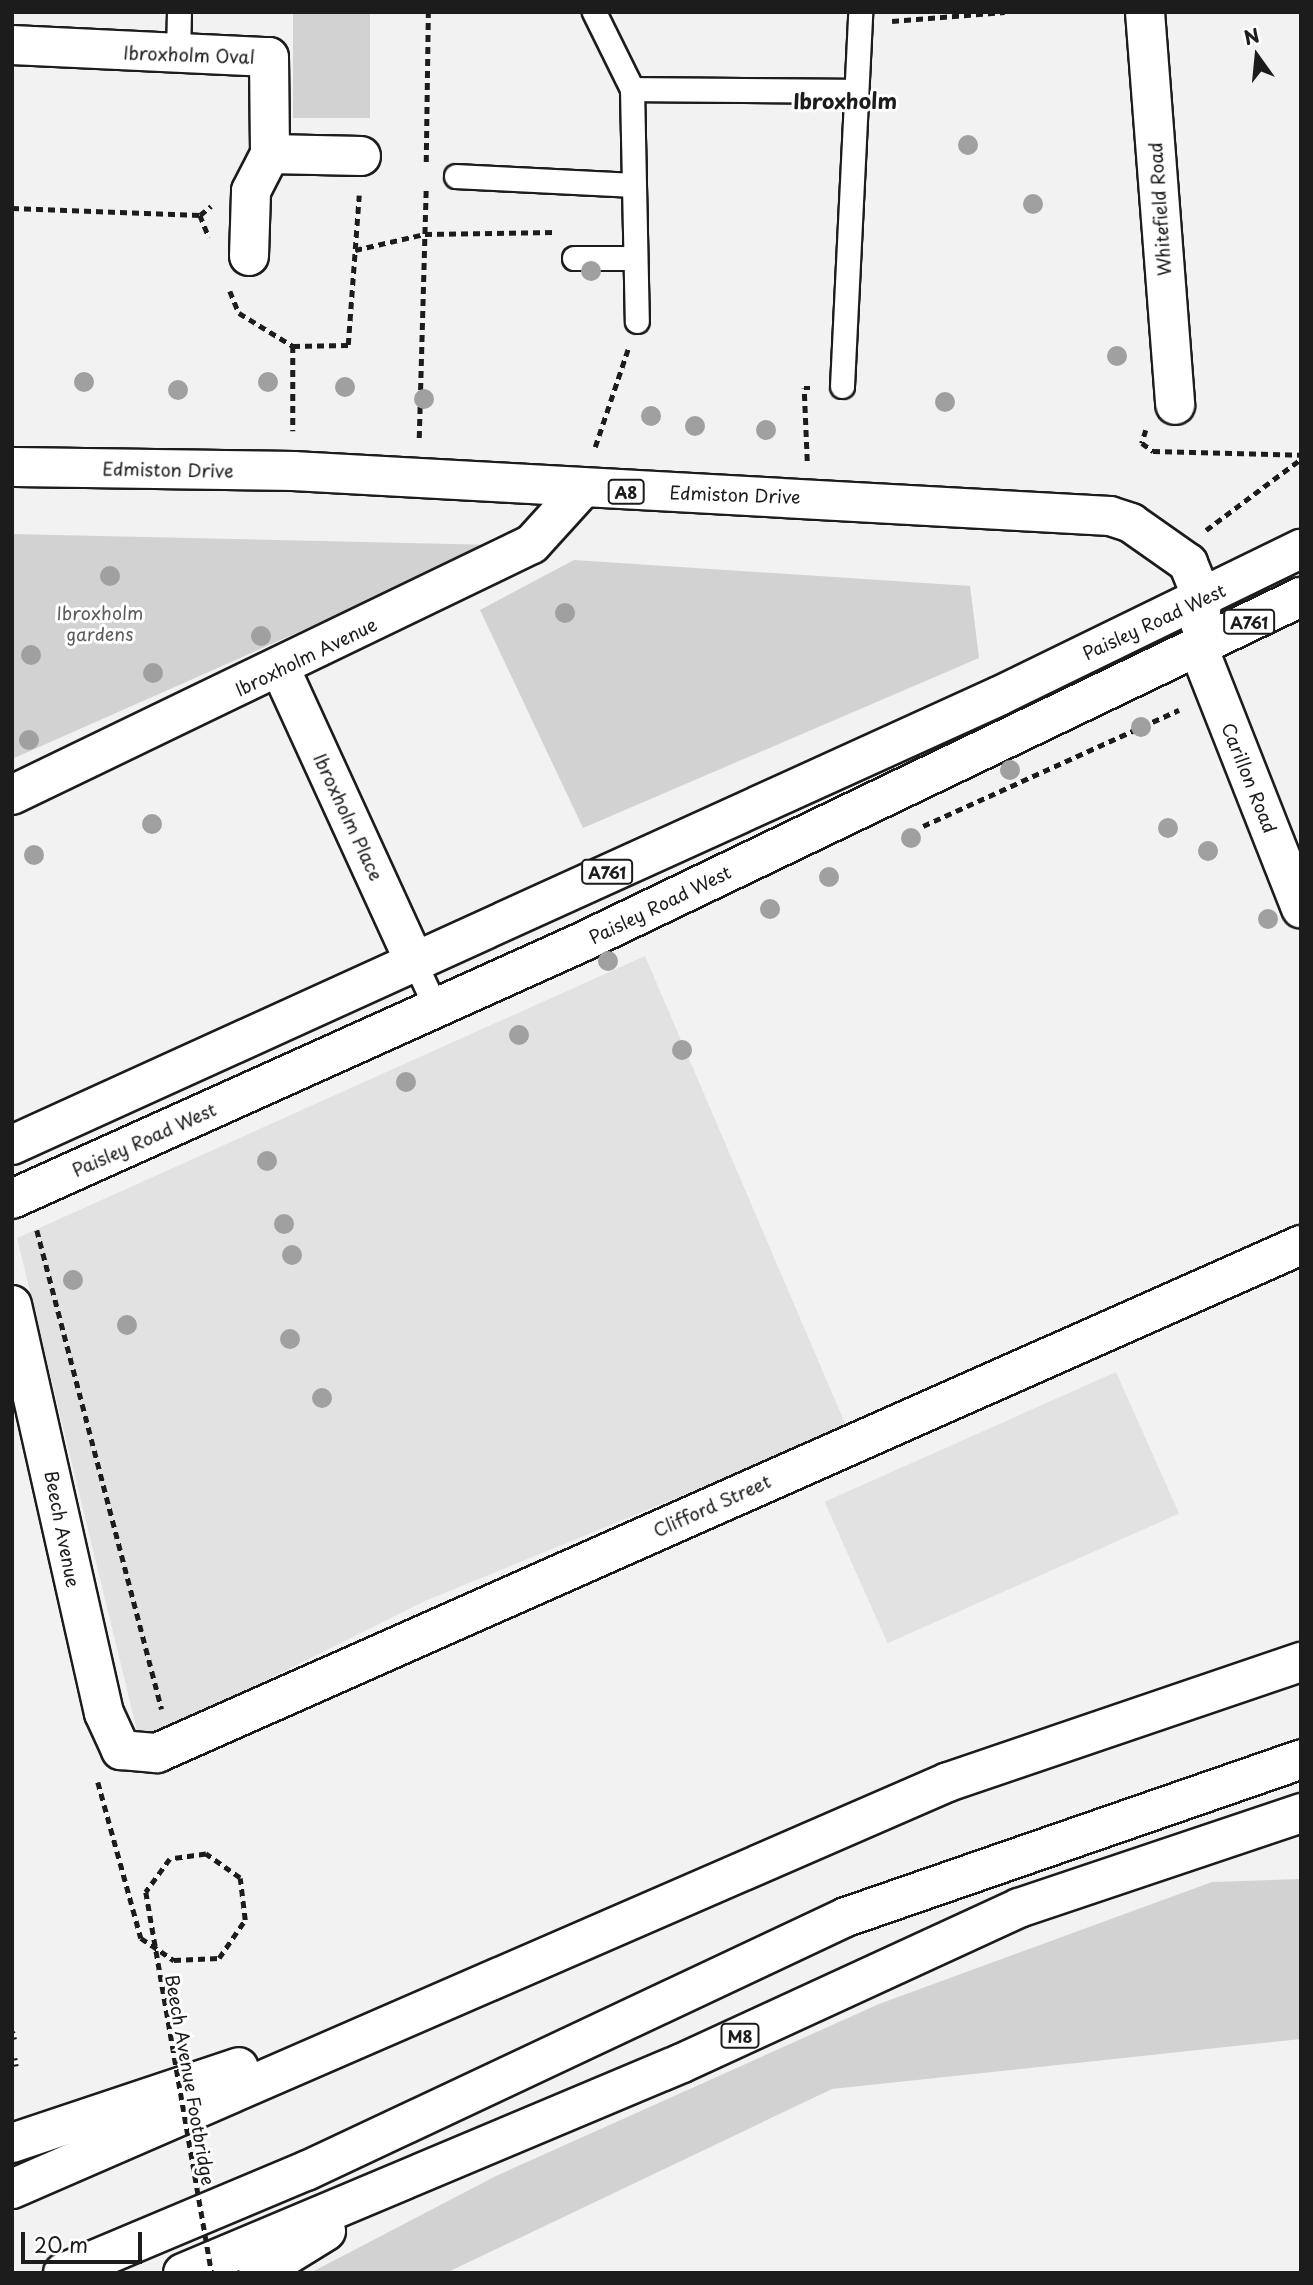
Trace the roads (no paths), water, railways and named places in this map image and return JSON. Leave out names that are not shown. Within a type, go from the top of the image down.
[{"type":"main road","name":"Whitefield Road","points":[[1145,12],[1175,405]]},
{"type":"main road","name":"Ibroxholm Oval","points":[[12,45],[178,55],[270,57],[270,154],[251,191],[229,262]]},
{"type":"main road","points":[[270,154],[361,156]]},
{"type":"main road","name":"Edmiston Drive","points":[[12,467],[293,471],[418,477],[581,490],[809,497],[1110,516],[1177,551],[1202,598]]},
{"type":"main road","name":"Ibroxholm Avenue","points":[[12,795],[281,670],[532,544],[581,490]]},
{"type":"main road","name":"Paisley Road West","points":[[12,1145],[415,963],[1202,598],[1301,549]]},
{"type":"main road","name":"Paisley Road West","points":[[24,1211],[436,1008],[1301,597]]},
{"type":"main road","points":[[1198,647],[1202,598]]},
{"type":"main road","name":"Carillon Road","points":[[1198,647],[1301,908]]},
{"type":"main road","name":"Ibroxholm Place","points":[[281,670],[415,963]]},
{"type":"main road","name":"Clifford Street","points":[[108,1759],[157,1753],[172,1747],[1301,1245]]},
{"type":"main road","name":"Beech Avenue","points":[[12,1305],[24,1404],[84,1638],[108,1759]]},
{"type":"main road","points":[[12,2189],[948,1782],[1301,1661]]},
{"type":"main road","points":[[63,2273],[306,2171],[846,1917],[1301,1759]]},
{"type":"main road","name":"M8","points":[[183,2273],[682,2063],[1019,1908],[1301,1813]]},
{"type":"main road","points":[[12,2143],[477,1987]]},
{"type":"main road","points":[[258,2273],[413,2175]]},
{"type":"lane","points":[[178,55],[179,12]]},
{"type":"lane","points":[[594,12],[632,89],[637,321]]},
{"type":"lane","points":[[842,386],[860,18]]},
{"type":"lane","points":[[632,89],[855,91]]},
{"type":"lane","points":[[456,176],[633,185]]},
{"type":"lane","points":[[574,258],[635,258]]},
{"type":"lane","points":[[415,963],[436,1008]]},
{"type":"railway","points":[[12,2036],[16,2035]]},
{"type":"railway","points":[[12,2063],[18,2062]]},
{"type":"district","name":"Ibroxholm","points":[[845,100]]},
{"type":"park label","name":"Ibroxholm gardens","points":[[100,624]]}]
